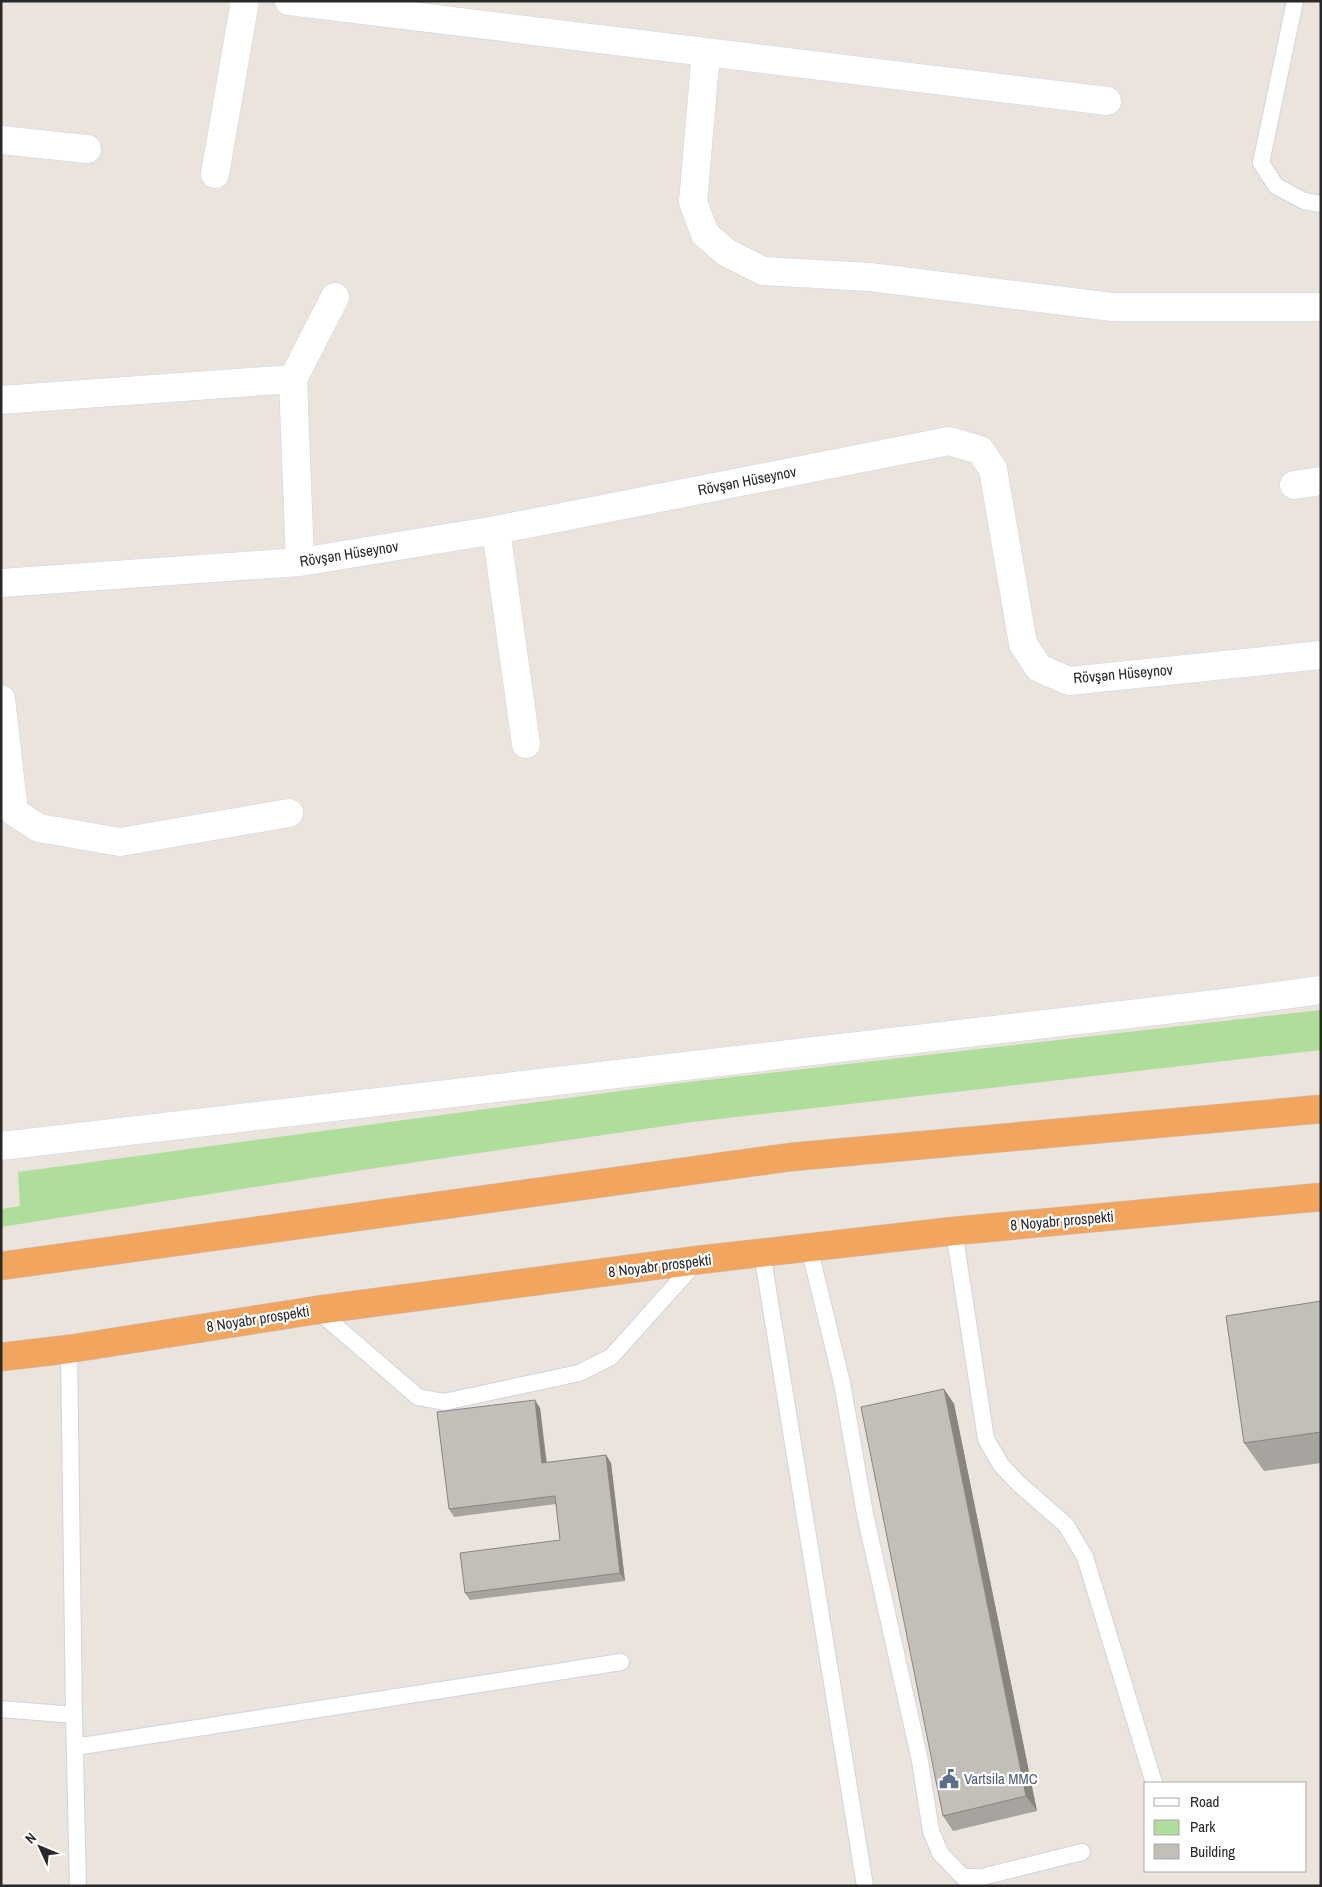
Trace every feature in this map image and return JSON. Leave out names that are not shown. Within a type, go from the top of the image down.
[{"type":"highway","points":[[1,1266],[791,1157],[1321,1109]]},
{"type":"highway","name":"8 Noyabr prospekti","points":[[1,1357],[69,1349],[317,1310],[698,1260],[954,1231],[1321,1198]]},
{"type":"street","points":[[215,174],[245,1]]},
{"type":"street","points":[[289,1],[1107,101]]},
{"type":"street","points":[[706,52],[693,202],[705,234],[727,253],[763,271],[870,277],[1112,307],[1321,307]]},
{"type":"street","points":[[1,140],[87,149]]},
{"type":"street","points":[[300,562],[292,379],[335,297]]},
{"type":"street","points":[[1,400],[292,379]]},
{"type":"street","name":"Rövşən Hüseynov","points":[[1,583],[300,562],[496,530],[949,441],[980,450],[993,469],[1023,644],[1039,668],[1069,681],[1321,655]]},
{"type":"street","points":[[1294,485],[1321,481]]},
{"type":"street","points":[[496,530],[526,744]]},
{"type":"street","points":[[1,699],[14,812],[39,828],[120,842],[289,813]]},
{"type":"street","points":[[1,1146],[1224,1004],[1321,990]]},
{"type":"lane","points":[[1295,1],[1261,163],[1276,186],[1304,201],[1321,204]]},
{"type":"lane","points":[[954,1231],[986,1439],[1001,1465],[1018,1483],[1066,1525],[1085,1557],[1154,1782]]},
{"type":"lane","points":[[809,1247],[842,1383],[865,1514],[920,1760],[931,1831],[940,1853],[963,1877],[982,1878],[1082,1852]]},
{"type":"lane","points":[[762,1253],[865,1886]]},
{"type":"lane","points":[[317,1310],[418,1397],[444,1402],[579,1373],[610,1357],[698,1260]]},
{"type":"lane","points":[[69,1349],[78,1886]]},
{"type":"lane","points":[[75,1748],[621,1662]]},
{"type":"lane","points":[[1,1709],[74,1715]]},
{"type":"green space","points":[[1321,1010],[1321,1050],[693,1122],[369,1169],[1,1227],[1,1209],[20,1206],[18,1172],[680,1083]]},
{"type":"building","points":[[1321,1301],[1321,1432],[1244,1443],[1226,1316]]},
{"type":"building","points":[[944,1389],[1026,1796],[943,1816],[861,1407]]},
{"type":"building","points":[[535,1400],[542,1463],[606,1455],[620,1573],[465,1593],[460,1553],[560,1540],[555,1496],[449,1509],[437,1412]]},
{"type":"place","name":"Vartsila MMC","points":[[949,1779]]}]
